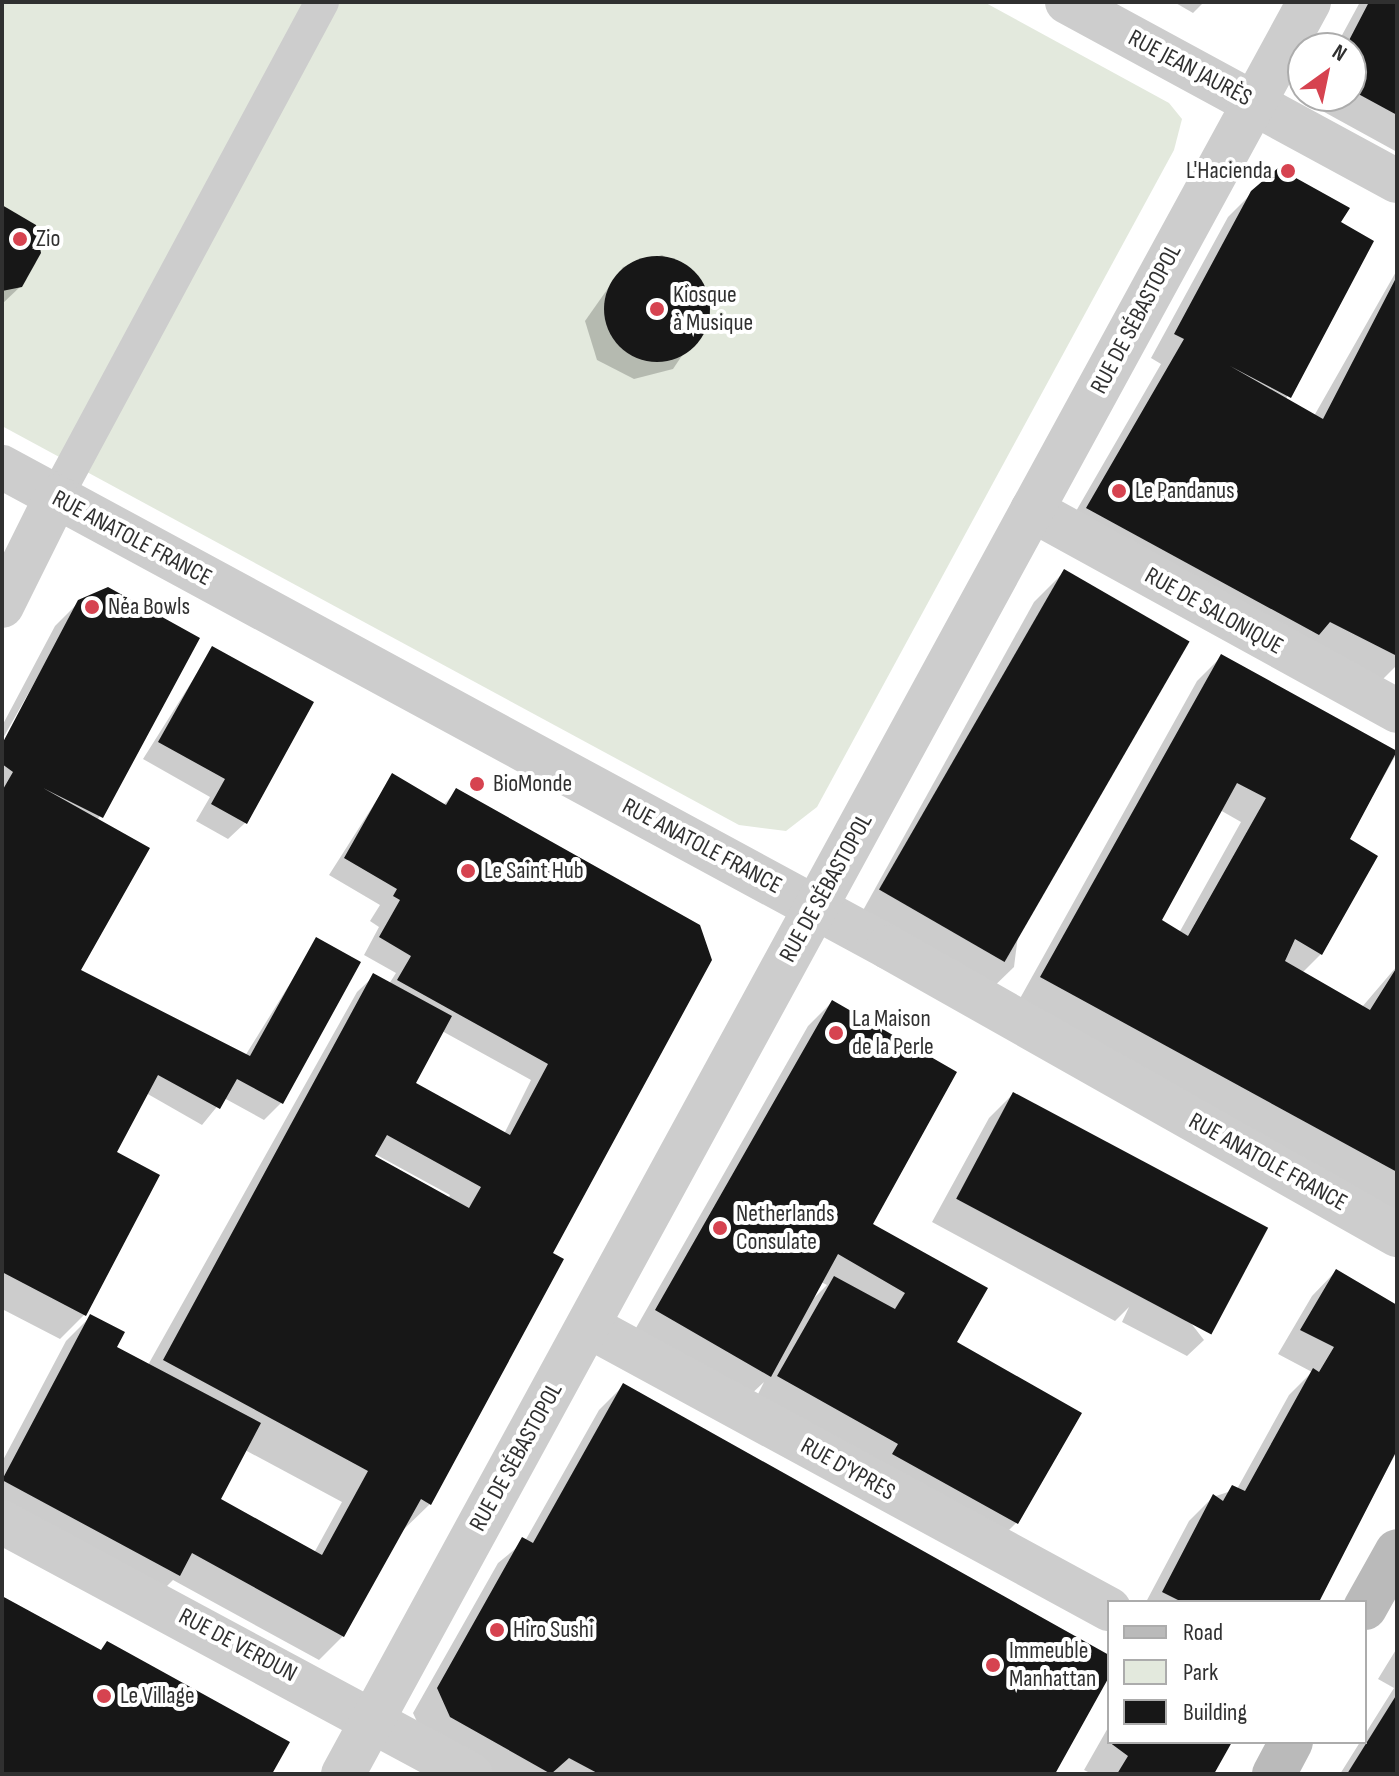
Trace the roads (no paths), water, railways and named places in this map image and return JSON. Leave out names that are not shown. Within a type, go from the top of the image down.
[{"type":"street","name":"RUE JEAN JAURÈS","points":[[1067,2],[1397,181]]},
{"type":"street","name":"RUE DE SÉBASTOPOL","points":[[343,1774],[1309,2]]},
{"type":"street","name":"RUE ANATOLE FRANCE","points":[[2,467],[815,908],[1397,1235]]},
{"type":"street","points":[[2,606],[56,497]]},
{"type":"street","name":"RUE DE SALONIQUE","points":[[1032,510],[1397,711]]},
{"type":"street","name":"RUE D'YPRES","points":[[588,1326],[1107,1608]]},
{"type":"street","name":"RUE DE VERDUN","points":[[2,1522],[374,1717],[470,1774]]},
{"type":"street","points":[[1367,1604],[1397,1551]]},
{"type":"street","points":[[1274,1774],[1290,1744]]},
{"type":"lane","points":[[56,497],[322,2]]},
{"type":"place","name":"L'Hacienda","points":[[1288,171]]},
{"type":"place","name":"Zio","points":[[20,239]]},
{"type":"place","name":"Kiosque à Musique","points":[[657,309]]},
{"type":"place","name":"Le Pandanus","points":[[1119,491]]},
{"type":"place","name":"Néa Bowls","points":[[92,607]]},
{"type":"place","name":"BioMonde","points":[[477,784]]},
{"type":"place","name":"Le Saint Hub","points":[[468,871]]},
{"type":"place","name":"La Maison de la Perle","points":[[836,1033]]},
{"type":"place","name":"Netherlands Consulate","points":[[720,1228]]},
{"type":"place","name":"Hiro Sushi","points":[[497,1630]]},
{"type":"place","name":"Immeuble Manhattan","points":[[993,1665]]},
{"type":"place","name":"Le Village","points":[[104,1696]]}]
